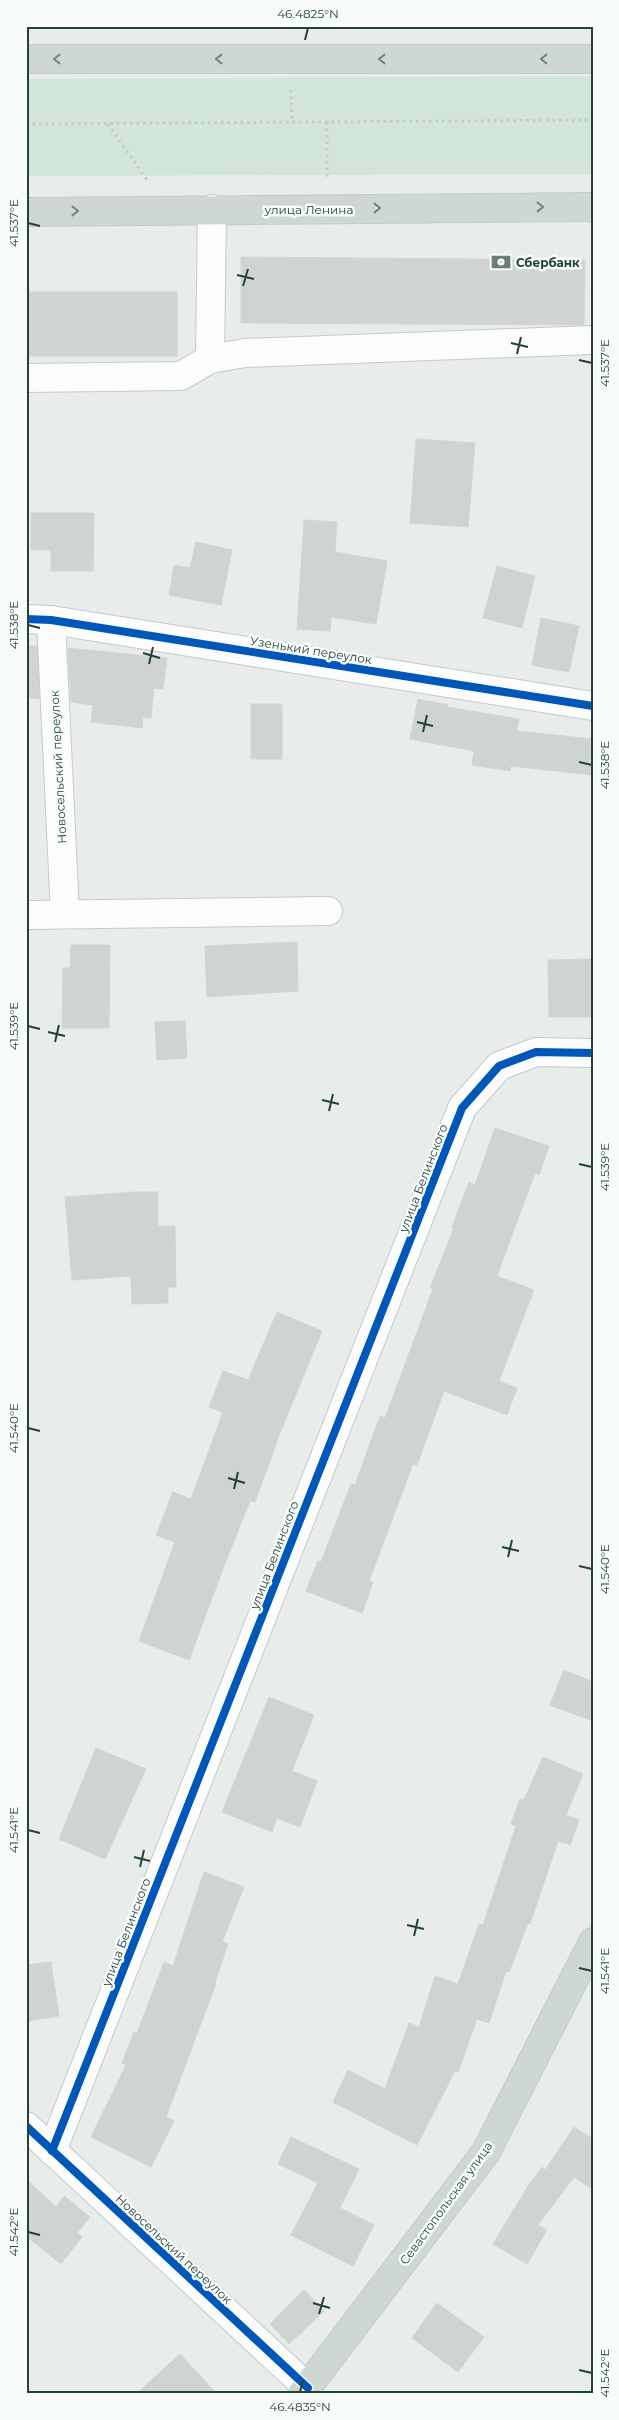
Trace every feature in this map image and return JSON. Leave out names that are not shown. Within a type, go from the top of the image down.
[{"type":"main road","points":[[26,59],[593,59]]},
{"type":"main road","name":"улица Ленина","points":[[26,212],[593,207]]},
{"type":"main road","name":"Севастопольская улица","points":[[305,2391],[486,2152],[593,1942]]},
{"type":"street","points":[[210,359],[212,209]]},
{"type":"street","points":[[26,378],[181,376],[210,359],[245,353],[593,340]]},
{"type":"street","name":"Узенький переулок","points":[[39,619],[593,706]]},
{"type":"street","name":"Новосельский переулок","points":[[39,619],[65,914]]},
{"type":"street","points":[[26,914],[328,911]]},
{"type":"street","name":"улица Белинского","points":[[52,2151],[462,1108],[499,1066],[536,1052],[593,1053]]},
{"type":"street","name":"Новосельский переулок","points":[[26,2126],[305,2391]]},
{"type":"path","points":[[26,124],[593,120]]},
{"type":"path","points":[[327,122],[328,208]]},
{"type":"path","points":[[108,123],[168,210]]},
{"type":"green space","points":[[593,76],[593,174],[26,176],[26,79]]},
{"type":"building","points":[[241,257],[585,260],[584,325],[241,323]]},
{"type":"building","points":[[26,292],[177,292],[177,356],[26,356]]},
{"type":"building","points":[[416,439],[475,443],[468,527],[410,523]]},
{"type":"building","points":[[31,513],[94,513],[93,571],[51,571],[51,550],[31,550]]},
{"type":"building","points":[[304,520],[337,522],[335,552],[387,561],[376,624],[331,617],[330,631],[297,629]]},
{"type":"building","points":[[196,542],[232,550],[221,605],[169,595],[174,565],[190,568]]},
{"type":"building","points":[[497,566],[535,576],[522,628],[483,618]]},
{"type":"building","points":[[541,618],[579,626],[569,672],[532,665]]},
{"type":"building","points":[[26,646],[37,646],[39,699],[26,697]]},
{"type":"building","points":[[68,648],[167,658],[163,689],[154,688],[151,718],[143,717],[142,728],[91,722],[93,705],[71,702]]},
{"type":"building","points":[[418,699],[448,705],[447,707],[519,719],[517,731],[593,739],[593,775],[511,766],[510,771],[472,765],[474,751],[410,739]]},
{"type":"building","points":[[251,704],[282,704],[282,759],[251,759]]},
{"type":"building","points":[[297,942],[298,991],[207,997],[205,946]]},
{"type":"building","points":[[71,945],[110,945],[109,1028],[62,1028],[63,968],[70,968]]},
{"type":"building","points":[[593,959],[593,1017],[549,1017],[548,960]]},
{"type":"building","points":[[185,1021],[187,1058],[157,1060],[155,1022]]},
{"type":"building","points":[[495,1128],[549,1146],[539,1175],[535,1173],[497,1276],[534,1290],[499,1381],[517,1388],[507,1415],[444,1391],[417,1465],[413,1464],[369,1581],[373,1582],[362,1613],[306,1591],[318,1561],[321,1562],[351,1484],[355,1485],[380,1416],[385,1418],[433,1289],[430,1288],[454,1228],[452,1227],[469,1182],[475,1185]]},
{"type":"building","points":[[158,1192],[158,1226],[175,1226],[176,1287],[168,1287],[168,1303],[132,1304],[131,1276],[72,1280],[65,1197]]},
{"type":"building","points":[[277,1312],[322,1331],[280,1433],[255,1502],[250,1501],[189,1660],[139,1641],[175,1542],[156,1535],[173,1492],[191,1499],[223,1412],[209,1407],[223,1371],[248,1380]]},
{"type":"building","points":[[564,1670],[593,1682],[593,1721],[550,1705]]},
{"type":"building","points":[[269,1697],[314,1715],[292,1771],[317,1781],[300,1827],[277,1818],[272,1832],[222,1812]]},
{"type":"building","points":[[96,1748],[146,1769],[105,1859],[59,1839]]},
{"type":"building","points":[[543,1757],[583,1774],[566,1815],[579,1820],[570,1845],[558,1841],[530,1924],[528,1923],[509,1972],[506,1971],[489,2023],[477,2019],[458,2072],[455,2071],[417,2145],[333,2102],[348,2070],[385,2089],[409,2023],[419,2027],[435,1976],[458,1984],[479,1924],[483,1925],[516,1826],[511,1824],[520,1799],[524,1800]]},
{"type":"building","points":[[204,1872],[244,1887],[222,1942],[228,1944],[216,1983],[166,2117],[174,2121],[151,2167],[91,2137],[126,2065],[122,2063],[134,2032],[137,2033],[164,1962],[173,1966]]},
{"type":"building","points":[[51,1962],[59,2016],[26,2021],[26,1965]]},
{"type":"building","points":[[574,2127],[593,2139],[593,2190],[574,2177],[538,2225],[547,2230],[527,2264],[493,2244],[528,2186],[542,2167],[545,2170]]},
{"type":"building","points":[[291,2137],[359,2169],[340,2208],[374,2225],[353,2266],[291,2235],[318,2183],[278,2164]]},
{"type":"building","points":[[26,2179],[56,2207],[64,2196],[90,2217],[77,2233],[82,2237],[61,2264],[26,2236]]},
{"type":"building","points":[[304,2290],[324,2311],[289,2344],[270,2324]]},
{"type":"building","points":[[437,2303],[484,2337],[458,2372],[412,2338]]},
{"type":"building","points":[[180,2354],[217,2394],[136,2394]]},
{"type":"cycle path","points":[[26,619],[51,620],[593,706]]},
{"type":"cycle path","points":[[52,2151],[462,1108],[499,1066],[536,1052],[593,1053]]},
{"type":"cycle path","points":[[26,2126],[308,2388]]},
{"type":"place","name":"Сбербанк","points":[[501,262]]}]
